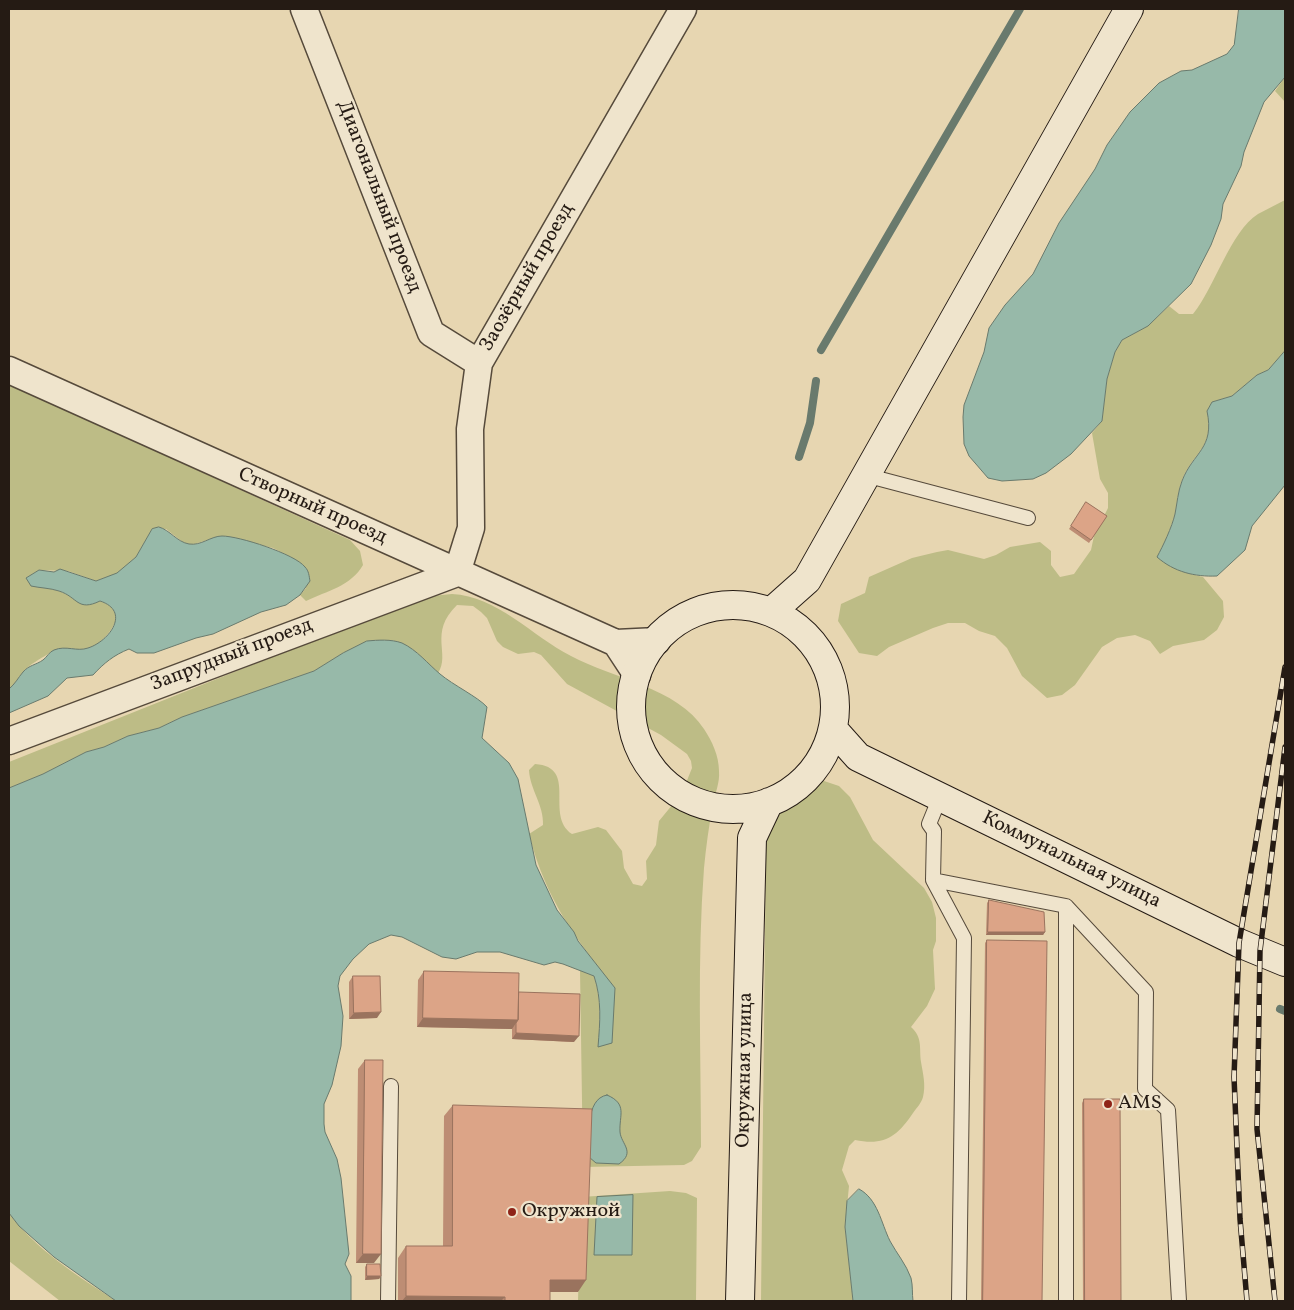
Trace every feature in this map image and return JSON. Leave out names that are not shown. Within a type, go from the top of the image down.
[{"type":"main road","points":[[771,612],[807,580],[1129,9]]},
{"type":"main road","points":[[801,630],[807,580]]},
{"type":"main road","points":[[737,605],[771,612],[801,630],[823,656],[834,689],[835,723],[824,756],[803,782],[769,802],[744,809],[711,807],[680,795],[655,773],[638,745],[631,713],[637,675],[648,650],[672,625],[703,609],[737,605]]},
{"type":"main road","points":[[833,729],[858,757]]},
{"type":"main road","points":[[818,763],[858,757]]},
{"type":"main road","name":"Коммунальная улица","points":[[858,757],[1239,943],[1285,962]]},
{"type":"main road","points":[[752,838],[769,802]]},
{"type":"main road","points":[[733,808],[752,838]]},
{"type":"main road","name":"Окружная улица","points":[[740,1301],[752,838]]},
{"type":"street","name":"Диагональный проезд","points":[[304,9],[431,332],[479,363]]},
{"type":"street","name":"Заозёрный проезд","points":[[456,573],[471,528],[470,428],[479,363],[683,9]]},
{"type":"street","name":"Створный проезд","points":[[9,370],[456,573],[616,643]]},
{"type":"street","name":"Запрудный проезд","points":[[9,741],[456,573]]},
{"type":"street","points":[[616,643],[657,641]]},
{"type":"street","points":[[616,643],[637,675]]},
{"type":"lane","points":[[865,475],[1028,518]]},
{"type":"lane","points":[[940,797],[929,824],[934,831],[933,880],[964,938],[959,1301]]},
{"type":"lane","points":[[933,880],[1066,906],[1146,992],[1145,1089],[1168,1110],[1179,1301]]},
{"type":"lane","points":[[1066,906],[1066,1301]]},
{"type":"lane","points":[[388,1301],[391,1086]]},
{"type":"shaded area","points":[[1239,9],[1285,9],[1285,77],[1264,102],[1244,152],[1241,166],[1223,204],[1221,219],[1211,245],[1191,284],[1148,326],[1122,340],[1115,352],[1107,379],[1102,421],[1071,454],[1046,473],[1033,479],[1002,481],[988,478],[969,456],[964,444],[963,417],[964,405],[984,352],[989,328],[1005,305],[1033,274],[1059,223],[1095,169],[1107,145],[1130,112],[1159,83],[1181,71],[1192,70],[1227,54],[1234,45]]},
{"type":"shaded area","points":[[1285,77],[1285,102],[1275,91]]},
{"type":"shaded area","points":[[1285,200],[1285,351],[1268,370],[1257,375],[1232,396],[1212,402],[1207,411],[1209,423],[1206,442],[1182,480],[1174,519],[1158,557],[1191,574],[1203,577],[1223,601],[1224,617],[1217,630],[1204,640],[1173,646],[1160,654],[1150,641],[1135,635],[1117,638],[1102,647],[1075,685],[1062,695],[1047,698],[1022,676],[1007,648],[995,636],[979,631],[965,623],[948,623],[933,628],[889,647],[877,656],[859,653],[838,621],[841,604],[865,593],[869,577],[912,558],[948,550],[984,559],[1010,547],[1040,542],[1051,551],[1051,565],[1060,577],[1074,574],[1091,550],[1094,536],[1108,508],[1108,493],[1100,479],[1092,433],[1102,421],[1107,379],[1115,352],[1122,340],[1148,326],[1169,306],[1179,314],[1193,314],[1201,303],[1239,233],[1258,214]]},
{"type":"shaded area","points":[[1285,351],[1285,485],[1252,526],[1245,550],[1217,576],[1185,573],[1170,566],[1157,557],[1174,519],[1182,481],[1206,442],[1209,424],[1207,411],[1212,402],[1232,396],[1257,375],[1268,370]]},
{"type":"shaded area","points":[[9,384],[350,540],[360,551],[363,565],[345,583],[306,601],[300,595],[306,588],[292,558],[273,548],[221,536],[191,545],[184,543],[166,529],[152,529],[136,557],[118,573],[96,581],[68,571],[39,570],[26,578],[40,586],[65,593],[83,603],[88,604],[100,601],[106,603],[111,606],[117,618],[107,635],[91,648],[85,650],[63,649],[52,652],[23,672],[9,689]]},
{"type":"shaded area","points":[[159,527],[189,544],[198,544],[222,536],[241,539],[279,551],[305,567],[310,581],[300,595],[286,605],[261,612],[213,634],[154,653],[137,653],[129,649],[110,660],[93,675],[67,678],[48,696],[9,713],[9,689],[25,670],[43,660],[54,650],[63,648],[84,649],[96,644],[110,633],[116,618],[109,606],[100,601],[87,605],[82,604],[59,591],[31,586],[26,578],[39,570],[54,572],[60,569],[96,581],[117,573],[136,557],[152,529]]},
{"type":"shaded area","points":[[452,594],[468,596],[499,609],[571,656],[643,685],[678,703],[693,715],[710,739],[718,760],[719,775],[706,852],[702,903],[700,1007],[701,1147],[692,1161],[684,1165],[583,1167],[580,969],[594,976],[597,985],[600,1012],[599,1047],[615,989],[574,934],[544,879],[529,834],[543,825],[543,818],[529,770],[535,764],[548,767],[555,774],[559,782],[561,815],[564,826],[572,834],[598,827],[606,830],[622,851],[624,868],[633,884],[642,886],[647,879],[646,861],[656,845],[659,821],[682,793],[692,768],[691,761],[687,754],[661,735],[567,684],[541,655],[534,652],[518,654],[503,647],[497,641],[487,618],[473,606],[457,605],[448,615],[442,634],[442,658],[438,673],[418,654],[395,641],[377,640],[343,653],[314,671],[182,717],[159,728],[128,736],[104,747],[86,752],[43,774],[9,788],[9,762],[422,597]]},
{"type":"shaded area","points":[[380,640],[402,643],[417,653],[445,678],[487,707],[482,738],[509,763],[518,779],[536,865],[557,910],[574,932],[578,941],[615,988],[612,1043],[598,1047],[599,1002],[594,976],[563,964],[555,962],[544,965],[500,952],[477,952],[456,959],[442,957],[402,937],[391,935],[369,944],[353,959],[340,976],[338,986],[343,1016],[341,1046],[332,1085],[324,1104],[325,1132],[337,1159],[341,1178],[349,1254],[345,1264],[351,1276],[351,1301],[116,1301],[54,1257],[19,1226],[9,1213],[9,788],[43,774],[86,752],[104,747],[128,736],[159,728],[182,717],[314,671],[367,641]]},
{"type":"shaded area","points":[[824,781],[839,786],[850,797],[873,840],[924,888],[932,902],[936,918],[936,941],[933,950],[935,989],[927,1006],[911,1027],[915,1031],[920,1043],[924,1093],[919,1105],[895,1134],[889,1138],[874,1142],[855,1140],[849,1146],[842,1170],[849,1186],[845,1227],[853,1301],[761,1301],[766,844],[779,811],[792,793],[801,786],[812,782]]},
{"type":"shaded area","points":[[607,1095],[618,1102],[621,1110],[620,1132],[627,1152],[624,1160],[619,1164],[596,1163],[589,1157],[591,1112],[600,1098]]},
{"type":"shaded area","points":[[859,1189],[875,1205],[890,1241],[909,1273],[912,1281],[913,1301],[853,1301],[845,1227],[847,1201]]},
{"type":"shaded area","points":[[670,1191],[686,1193],[697,1198],[696,1301],[578,1301],[581,1197]]},
{"type":"shaded area","points":[[633,1195],[632,1255],[594,1255],[597,1197]]},
{"type":"shaded area","points":[[9,1213],[32,1239],[58,1262],[116,1301],[60,1301],[9,1261]]},
{"type":"building","points":[[1086,502],[1107,516],[1091,540],[1071,526]]},
{"type":"building","points":[[989,900],[1044,912],[1045,932],[988,932]]},
{"type":"building","points":[[987,940],[1047,941],[1042,1301],[983,1301]]},
{"type":"building","points":[[424,971],[519,973],[518,1020],[423,1018]]},
{"type":"building","points":[[353,976],[380,976],[381,1012],[354,1013]]},
{"type":"building","points":[[519,992],[580,994],[579,1036],[516,1033]]},
{"type":"building","points":[[365,1060],[383,1060],[381,1254],[363,1254]]},
{"type":"building","points":[[1084,1099],[1120,1099],[1121,1301],[1085,1301]]},
{"type":"building","name":"Окружной","points":[[453,1105],[592,1109],[586,1280],[550,1280],[550,1301],[505,1301],[505,1297],[406,1296],[406,1246],[452,1246]]},
{"type":"building","points":[[367,1264],[380,1264],[381,1276],[367,1276]]},
{"type":"waterway","points":[[821,350],[1020,9]]},
{"type":"waterway","points":[[799,457],[810,423],[816,381]]},
{"type":"waterway","points":[[1280,1009],[1285,1011]]},
{"type":"railway","points":[[1247,1301],[1240,1219],[1234,1077],[1239,943],[1285,667]]},
{"type":"railway","points":[[1275,1301],[1257,1129],[1260,951],[1285,747]]},
{"type":"place","name":"AMS","points":[[1108,1104]]},
{"type":"place","name":"Окружной","points":[[512,1212]]}]
